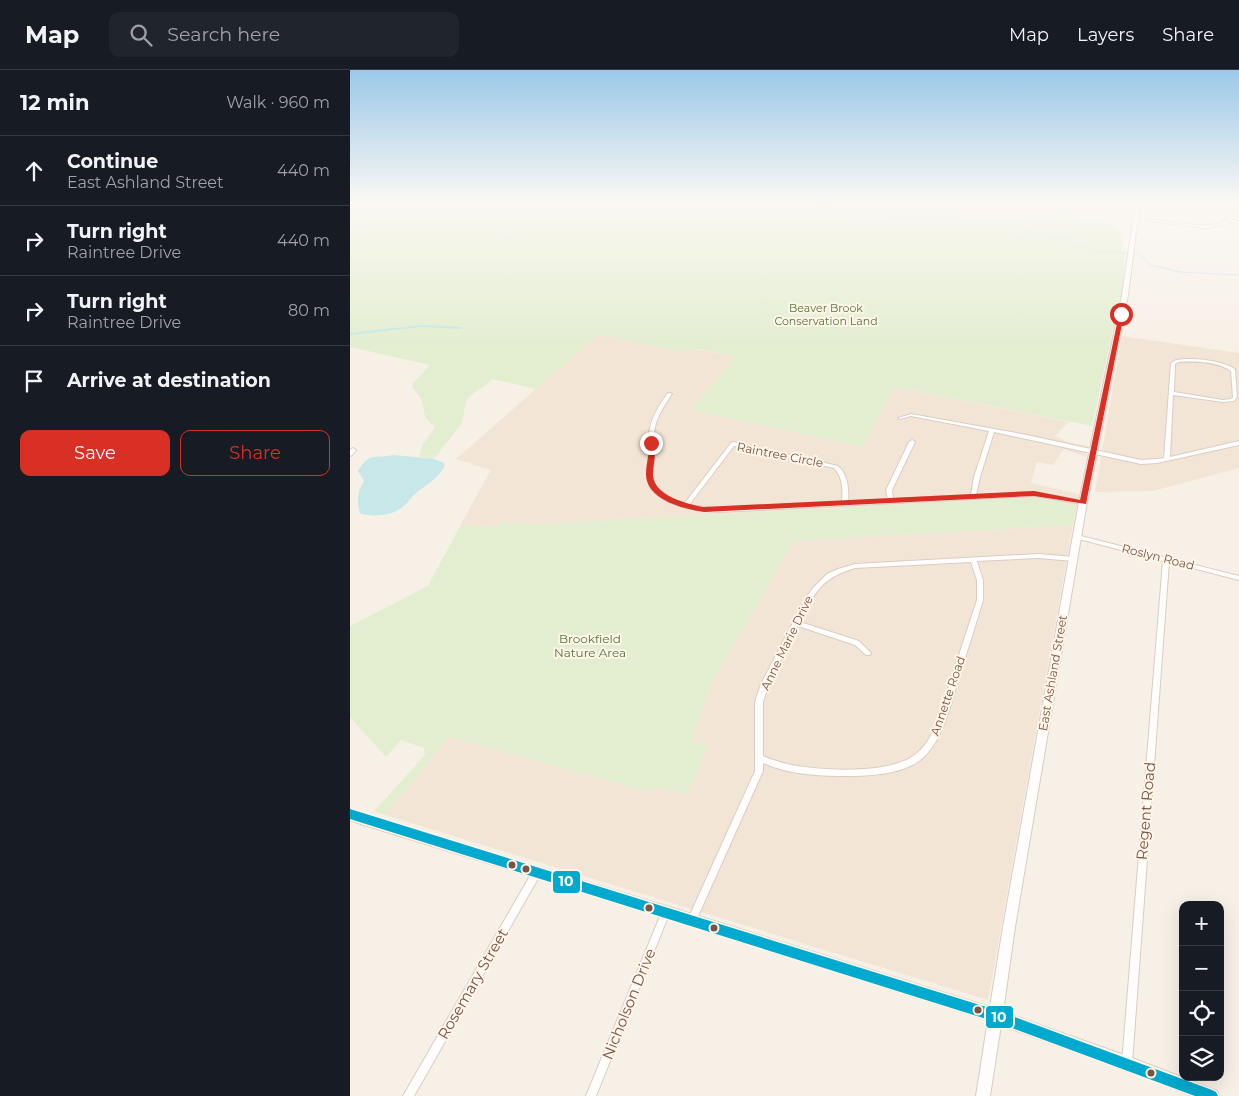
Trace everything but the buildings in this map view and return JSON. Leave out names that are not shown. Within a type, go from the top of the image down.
[{"type":"main road","name":"East Ashland Street","points":[[983,1096],[1010,917],[1083,502],[1125,295],[1130,249]]},
{"type":"main road","points":[[350,814],[996,1016],[1212,1096]]},
{"type":"street","points":[[1168,459],[1173,363],[1176,361],[1225,365],[1234,372],[1234,397],[1232,400],[1223,401],[1172,393]]},
{"type":"street","points":[[670,394],[658,410],[651,434],[653,450],[651,482],[665,497],[685,506],[717,510],[1034,494],[1083,502]]},
{"type":"street","points":[[900,418],[912,415],[1141,462],[1168,459],[1239,443]]},
{"type":"street","points":[[973,497],[977,477],[992,430]]},
{"type":"street","points":[[891,501],[889,490],[912,442]]},
{"type":"street","name":"Raintree Circle","points":[[685,506],[733,444],[836,467],[841,471],[844,480],[845,503]]},
{"type":"street","name":"Roslyn Road","points":[[1077,537],[1239,578]]},
{"type":"street","name":"Anne Marie Drive","points":[[692,920],[758,771],[759,702],[765,684],[819,583],[834,572],[866,565],[1038,556],[1074,560]]},
{"type":"street","name":"Regent Road","points":[[1126,1063],[1166,559]]},
{"type":"street","name":"Annette Road","points":[[759,758],[785,768],[820,772],[857,772],[885,770],[910,763],[925,751],[934,740],[941,722],[980,600],[980,580],[973,560]]},
{"type":"street","points":[[796,623],[857,643],[868,653]]},
{"type":"street","name":"Rosemary Street","points":[[408,1096],[537,872]]},
{"type":"street","name":"Nicholson Drive","points":[[591,1096],[666,912]]},
{"type":"shaded area","points":[[602,331],[736,357],[691,410],[863,447],[895,387],[1069,422],[1055,436],[1070,443],[1088,446],[1086,457],[1064,449],[1053,465],[1037,462],[1031,483],[1079,494],[1076,511],[1072,506],[1042,497],[538,524],[500,522],[498,527],[460,526],[491,470],[456,459]]},
{"type":"shaded area","points":[[1122,336],[1239,353],[1239,468],[1153,491],[1095,492]]},
{"type":"shaded area","points":[[1073,525],[988,1000],[385,815],[449,737],[649,792],[708,746],[691,741],[709,694],[706,693],[794,541]]},
{"type":"green space","name":"Beaver Brook Conservation Land","points":[[350,249],[1122,249],[1122,251],[1125,252],[1122,294],[1118,310],[1122,310],[1118,329],[1113,329],[1092,426],[895,387],[863,447],[690,410],[736,357],[698,349],[680,351],[667,349],[599,334],[536,389],[492,379],[468,399],[465,404],[462,422],[434,459],[419,457],[423,444],[435,427],[427,419],[422,401],[412,387],[413,383],[430,365],[350,347]]},
{"type":"green space","name":"Brookfield Nature Area","points":[[1042,497],[1072,506],[1076,511],[1073,525],[794,541],[706,693],[709,694],[691,741],[708,746],[688,794],[653,787],[649,792],[449,737],[385,815],[374,811],[425,755],[424,748],[401,740],[386,757],[350,717],[350,626],[428,586],[460,526],[498,527],[500,522],[538,524]]},
{"type":"water","points":[[394,455],[434,459],[444,463],[444,468],[396,511],[379,515],[361,514],[358,506],[358,497],[364,481],[358,471],[370,458]]},
{"type":"waterway","points":[[1084,249],[1090,251],[1135,253],[1142,256],[1150,265],[1180,272],[1239,275]]},
{"type":"waterway","points":[[350,334],[421,326],[461,328]]},
{"type":"transit line","name":"10","points":[[350,814],[996,1016],[1212,1096]]},
{"type":"route","points":[[651,443],[653,450],[650,474],[651,482],[655,488],[673,502],[704,509],[717,510],[1034,494],[1083,502],[1121,314]]}]
